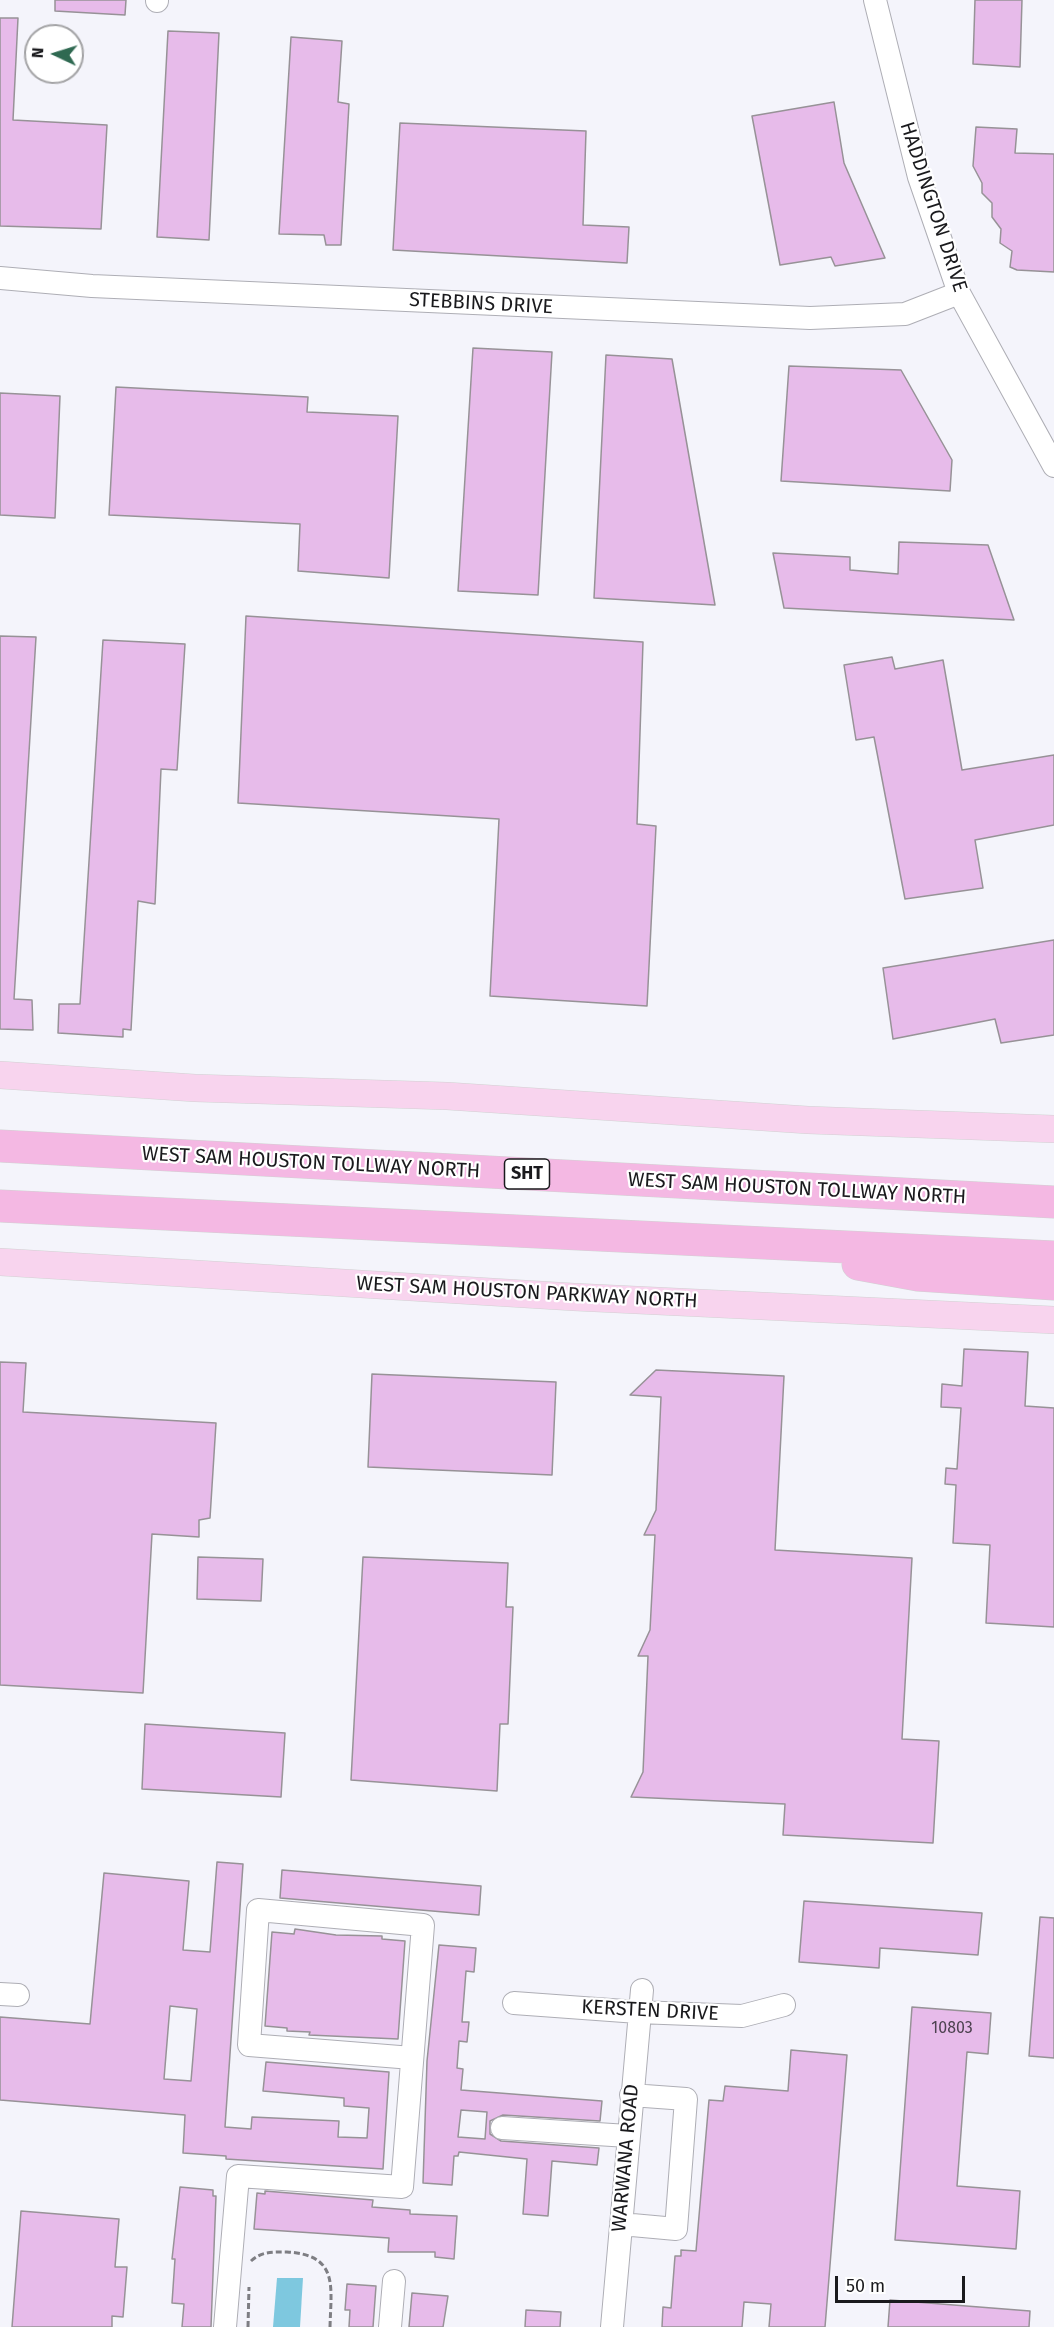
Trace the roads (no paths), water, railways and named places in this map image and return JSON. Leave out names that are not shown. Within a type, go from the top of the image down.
[{"type":"highway","name":"WEST SAM HOUSTON TOLLWAY NORTH","points":[[0,1146],[1054,1202]]},
{"type":"highway","points":[[0,1206],[1054,1257]]},
{"type":"highway","points":[[745,1242],[918,1275],[1054,1284]]},
{"type":"main road","points":[[0,1076],[184,1087],[447,1096],[808,1120],[1054,1129]]},
{"type":"main road","name":"WEST SAM HOUSTON PARKWAY NORTH","points":[[0,1262],[574,1297],[1054,1320]]},
{"type":"street","name":"HADDINGTON DRIVE","points":[[875,0],[919,177],[959,293],[1048,441],[1054,466]]},
{"type":"street","name":"STEBBINS DRIVE","points":[[0,278],[92,286],[799,318],[905,314],[959,293]]},
{"type":"street","points":[[225,2327],[238,2176],[402,2187],[423,1925],[258,1910],[249,2045],[412,2058]]},
{"type":"street","name":"WARWANA ROAD","points":[[612,2327],[638,2012],[642,1990]]},
{"type":"street","name":"KERSTEN DRIVE","points":[[514,2003],[638,2012],[742,2016],[784,2005]]},
{"type":"street","points":[[621,2224],[676,2229],[686,2099],[631,2095]]},
{"type":"street","points":[[502,2128],[628,2136]]},
{"type":"street","points":[[390,2327],[394,2281]]},
{"type":"water","points":[[277,2278],[303,2278],[300,2327],[273,2327]]}]
